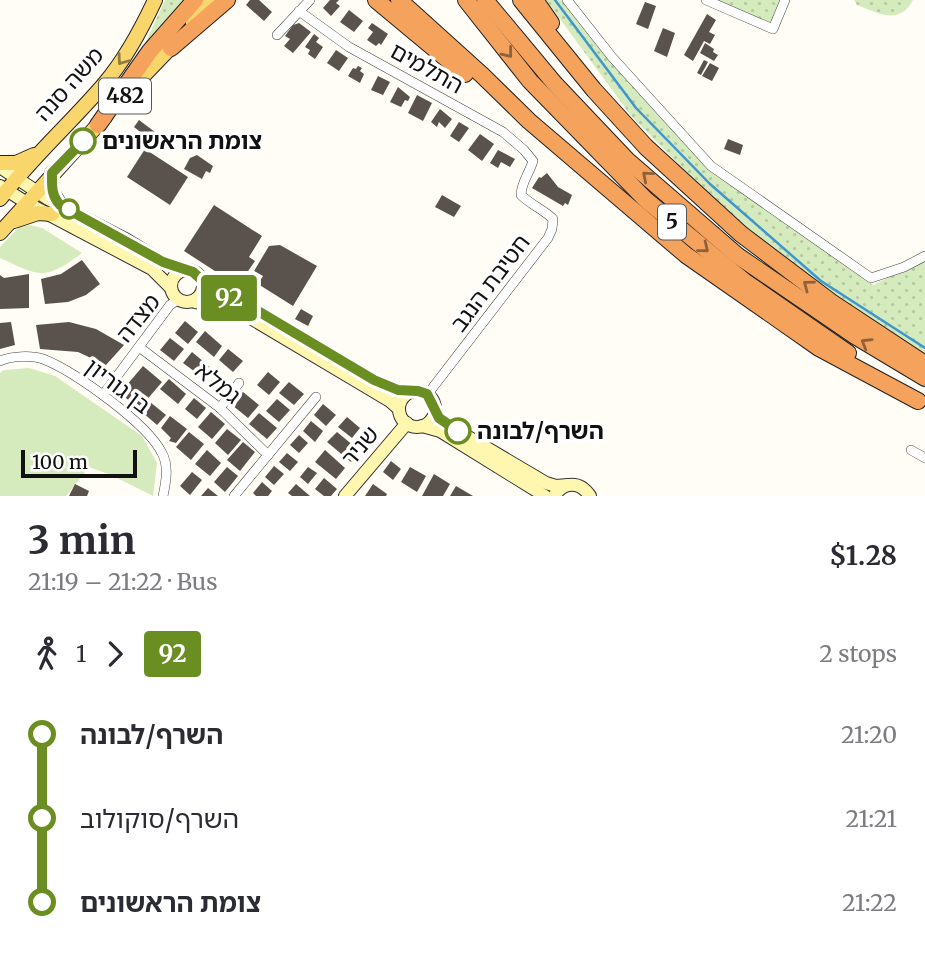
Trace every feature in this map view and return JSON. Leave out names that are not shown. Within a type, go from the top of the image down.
[{"type":"highway","points":[[98,125],[150,51],[195,0]]},
{"type":"highway","points":[[171,48],[227,0]]},
{"type":"highway","points":[[376,0],[479,85],[529,121]]},
{"type":"highway","points":[[399,0],[529,121],[686,255],[819,348],[921,403]]},
{"type":"highway","name":"5","points":[[466,0],[530,81],[646,200],[744,281],[921,403]]},
{"type":"highway","name":"5","points":[[485,0],[555,84],[627,160],[738,256],[855,337],[925,378]]},
{"type":"highway","points":[[521,0],[594,90],[646,147],[741,234],[831,302],[925,364]]},
{"type":"highway","points":[[535,0],[594,90]]},
{"type":"main road","name":"משה סנה","points":[[2,192],[104,83],[128,52],[155,0]]},
{"type":"main road","name":"482","points":[[5,228],[52,173],[171,48],[212,0]]},
{"type":"main road","points":[[0,165],[25,161],[38,153]]},
{"type":"main road","points":[[5,228],[27,215],[56,209],[51,190],[52,173]]},
{"type":"street","points":[[277,35],[310,0]]},
{"type":"street","points":[[568,0],[612,57],[703,157],[744,190],[871,278],[904,267],[925,256]]},
{"type":"street","points":[[706,0],[773,29],[785,0]]},
{"type":"street","name":"התלמים","points":[[299,11],[349,47],[503,132],[533,161]]},
{"type":"street","name":"חטיבת הנגב","points":[[427,394],[524,270],[552,229],[553,219],[545,211],[528,203],[521,195],[521,185],[528,176],[533,161]]},
{"type":"street","points":[[0,165],[37,191],[56,209],[152,269],[179,299],[222,306],[249,317],[390,401],[399,409],[407,423],[440,431],[545,496]]},
{"type":"street","points":[[2,192],[27,203],[56,209],[163,262],[197,275],[215,292],[253,308],[374,380],[398,390],[427,394],[439,418],[448,425],[547,483],[556,486],[580,486],[590,496]]},
{"type":"street","points":[[170,287],[172,277],[185,271]]},
{"type":"street","points":[[195,302],[202,296],[204,283]]},
{"type":"street","name":"מצדה","points":[[103,396],[170,305],[179,299]]},
{"type":"street","name":"גמלא","points":[[139,347],[220,408],[268,455]]},
{"type":"street","name":"בן גוריון","points":[[0,361],[9,357],[40,358],[67,371],[148,433],[163,454],[167,478],[163,496]]},
{"type":"street","points":[[220,408],[239,383]]},
{"type":"street","points":[[399,409],[403,397],[412,391]]},
{"type":"street","points":[[234,496],[316,397]]},
{"type":"street","points":[[422,426],[430,420],[435,410]]},
{"type":"street","name":"שניר","points":[[345,496],[407,423]]},
{"type":"street","points":[[911,450],[925,458]]},
{"type":"street","points":[[554,496],[558,490],[568,485]]},
{"type":"green space","points":[[165,0],[186,0],[142,50]]},
{"type":"green space","points":[[546,0],[565,0],[708,168],[873,285],[925,259],[925,354],[796,269],[707,193],[632,117]]},
{"type":"green space","points":[[711,0],[784,0],[774,27]]},
{"type":"green space","points":[[854,0],[913,0],[901,13],[888,15],[857,5]]},
{"type":"green space","points":[[30,225],[42,228],[82,253],[59,268],[42,273],[0,258],[0,247],[19,227]]},
{"type":"green space","points":[[29,368],[55,376],[142,436],[157,463],[153,496],[89,467],[66,496],[0,496],[0,373],[4,370]]},
{"type":"building","points":[[250,0],[259,0],[272,12],[264,21],[246,5]]},
{"type":"building","points":[[330,0],[339,0],[336,3],[340,6],[331,16],[323,8]]},
{"type":"building","points":[[645,2],[656,6],[648,29],[636,24]]},
{"type":"building","points":[[349,10],[363,21],[354,32],[340,22]]},
{"type":"building","points":[[707,14],[716,20],[709,32],[715,35],[710,44],[704,41],[693,61],[684,55]]},
{"type":"building","points":[[299,23],[311,32],[293,53],[284,46],[290,39],[285,36],[293,25]]},
{"type":"building","points":[[372,23],[388,34],[381,45],[379,43],[376,46],[367,40],[373,32],[368,28]]},
{"type":"building","points":[[663,28],[675,33],[667,57],[654,51]]},
{"type":"building","points":[[314,34],[319,38],[316,42],[323,47],[315,59],[308,54],[310,50],[305,47]]},
{"type":"building","points":[[705,43],[718,55],[714,61],[700,53]]},
{"type":"building","points":[[336,50],[348,58],[339,71],[327,63]]},
{"type":"building","points":[[704,60],[708,62],[701,75],[697,73]]},
{"type":"building","points":[[710,63],[719,68],[712,81],[702,76]]},
{"type":"building","points":[[358,66],[364,74],[360,83],[348,76],[353,68]]},
{"type":"building","points":[[378,76],[390,82],[383,95],[371,90]]},
{"type":"building","points":[[398,87],[410,97],[401,107],[390,102]]},
{"type":"building","points":[[417,95],[432,103],[423,121],[408,113]]},
{"type":"building","points":[[440,109],[452,119],[445,128],[439,122],[437,127],[431,122]]},
{"type":"building","points":[[139,120],[155,132],[149,139],[134,127]]},
{"type":"building","points":[[459,122],[469,128],[459,142],[450,136]]},
{"type":"building","points":[[480,134],[494,144],[482,161],[468,150]]},
{"type":"building","points":[[728,139],[743,145],[740,155],[724,149]]},
{"type":"building","points":[[145,149],[188,177],[170,205],[127,177]]},
{"type":"building","points":[[498,150],[515,159],[510,167],[501,162],[498,168],[490,163]]},
{"type":"building","points":[[197,155],[213,166],[210,173],[206,171],[202,179],[184,169],[190,158]]},
{"type":"building","points":[[547,173],[558,187],[572,195],[568,205],[565,203],[563,206],[532,188],[539,177]]},
{"type":"building","points":[[442,195],[461,206],[454,217],[435,207]]},
{"type":"building","points":[[214,205],[262,236],[249,257],[255,261],[238,286],[184,251]]},
{"type":"building","points":[[280,245],[317,266],[293,306],[258,284],[263,276],[254,271],[269,246]]},
{"type":"building","points":[[82,260],[100,284],[86,295],[68,302],[45,304],[41,279],[61,274]]},
{"type":"building","points":[[29,274],[29,308],[0,309],[0,275],[4,278]]},
{"type":"building","points":[[301,309],[313,316],[308,326],[295,319]]},
{"type":"building","points":[[185,321],[198,332],[188,344],[175,333]]},
{"type":"building","points":[[11,322],[15,345],[0,349],[0,323]]},
{"type":"building","points":[[69,322],[96,329],[124,345],[106,365],[78,352],[40,349],[36,325]]},
{"type":"building","points":[[205,331],[222,346],[214,357],[196,342]]},
{"type":"building","points":[[170,338],[184,349],[174,361],[160,350]]},
{"type":"building","points":[[228,349],[243,361],[233,372],[219,360]]},
{"type":"building","points":[[192,352],[210,367],[202,377],[183,363]]},
{"type":"building","points":[[143,366],[162,382],[139,409],[120,393]]},
{"type":"building","points":[[268,372],[280,382],[269,395],[257,385]]},
{"type":"building","points":[[169,379],[186,394],[178,404],[160,389]]},
{"type":"building","points":[[289,382],[304,394],[294,405],[279,393]]},
{"type":"building","points":[[243,392],[259,405],[248,418],[232,405]]},
{"type":"building","points":[[194,398],[206,408],[197,419],[185,409]]},
{"type":"building","points":[[277,399],[290,410],[279,422],[266,411]]},
{"type":"building","points":[[150,402],[166,415],[157,425],[142,412]]},
{"type":"building","points":[[323,404],[336,415],[326,426],[314,415]]},
{"type":"building","points":[[211,412],[225,424],[212,439],[198,427]]},
{"type":"building","points":[[259,413],[277,428],[267,439],[249,424]]},
{"type":"building","points":[[170,416],[187,429],[176,443],[169,441],[171,438],[161,428]]},
{"type":"building","points":[[347,417],[360,428],[352,438],[338,427]]},
{"type":"building","points":[[311,421],[323,431],[315,442],[303,431]]},
{"type":"building","points":[[227,429],[241,440],[228,455],[215,443]]},
{"type":"building","points":[[365,431],[374,439],[367,448],[358,440]]},
{"type":"building","points":[[189,432],[204,444],[191,460],[176,447]]},
{"type":"building","points":[[337,432],[360,451],[351,462],[327,442]]},
{"type":"building","points":[[299,435],[308,443],[299,453],[290,445]]},
{"type":"building","points":[[243,442],[255,452],[240,471],[227,460]]},
{"type":"building","points":[[207,450],[221,463],[210,476],[195,464]]},
{"type":"building","points":[[325,450],[345,468],[336,479],[315,462]]},
{"type":"building","points":[[287,453],[298,462],[290,471],[279,462]]},
{"type":"building","points":[[391,461],[401,469],[393,480],[383,472]]},
{"type":"building","points":[[274,466],[284,474],[274,485],[265,477]]},
{"type":"building","points":[[227,467],[238,476],[225,492],[214,482]]},
{"type":"building","points":[[308,467],[317,473],[308,484],[300,477]]},
{"type":"building","points":[[410,467],[426,476],[417,492],[401,482]]},
{"type":"building","points":[[192,472],[202,480],[190,495],[180,486]]},
{"type":"building","points":[[434,474],[450,484],[443,496],[422,496]]},
{"type":"building","points":[[324,478],[337,489],[331,496],[324,496],[315,489]]},
{"type":"building","points":[[262,482],[272,491],[268,496],[256,496],[253,493]]},
{"type":"building","points":[[75,484],[89,491],[87,496],[69,496]]},
{"type":"building","points":[[296,484],[310,496],[292,496],[288,493]]},
{"type":"building","points":[[373,484],[387,494],[386,496],[365,496]]},
{"type":"building","points":[[456,486],[473,496],[450,496]]},
{"type":"building","points":[[208,488],[218,496],[201,496]]},
{"type":"waterway","points":[[555,0],[636,108],[710,184],[821,281],[925,348]]},
{"type":"bus line","name":"92","points":[[83,141],[52,173],[51,190],[60,205],[163,262],[193,272],[211,290],[253,308],[374,380],[398,390],[427,394],[439,418],[458,431]]},
{"type":"place","name":"צומת הראשונים","points":[[83,141]]},
{"type":"place","name":"השרף/לבונה","points":[[458,431]]}]
